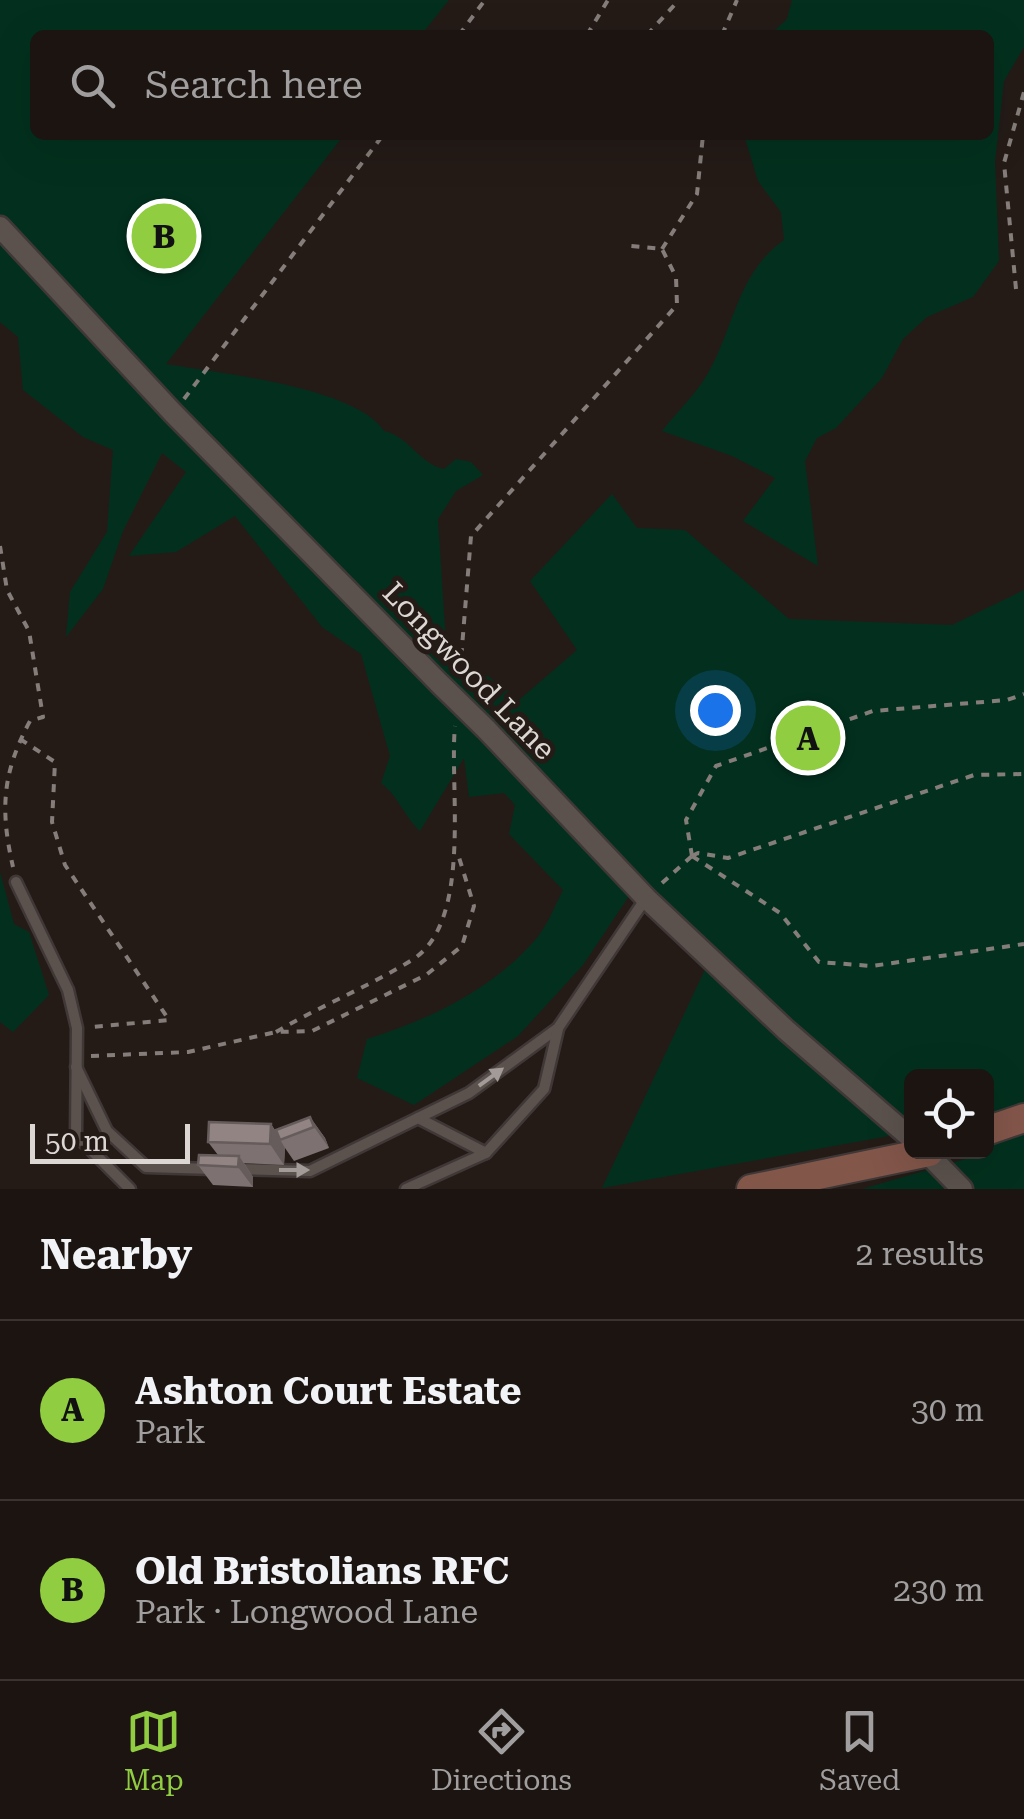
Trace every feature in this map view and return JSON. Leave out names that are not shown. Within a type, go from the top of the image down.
[{"type":"main road","points":[[994,1129],[1024,1118]]},
{"type":"main road","points":[[751,1189],[904,1157]]},
{"type":"street","name":"Longwood Lane","points":[[0,227],[174,413],[440,682],[646,898],[786,1030],[904,1132]]},
{"type":"street","points":[[934,1159],[962,1189]]},
{"type":"lane","points":[[16,882],[68,990],[77,1028],[76,1136],[130,1189]]},
{"type":"lane","points":[[76,1062],[107,1132],[146,1167],[310,1170],[469,1093],[558,1028],[646,898]]},
{"type":"lane","points":[[406,1189],[486,1152],[544,1088],[558,1028]]},
{"type":"lane","points":[[418,1118],[486,1152]]},
{"type":"path","points":[[463,30],[485,0]]},
{"type":"path","points":[[591,30],[608,0]]},
{"type":"path","points":[[652,30],[679,0]]},
{"type":"path","points":[[724,30],[736,0]]},
{"type":"path","points":[[1016,289],[1004,164],[1024,92]]},
{"type":"path","points":[[174,413],[379,140]]},
{"type":"path","points":[[662,249],[697,194],[702,140]]},
{"type":"path","points":[[631,246],[662,249]]},
{"type":"path","points":[[460,674],[471,536],[678,305],[676,278],[662,249]]},
{"type":"path","points":[[0,546],[8,590],[28,631],[43,717],[30,721],[4,774],[7,846],[16,882]]},
{"type":"path","points":[[1024,694],[1006,700],[874,711],[716,766],[686,820],[692,856],[780,914],[819,962],[872,966],[1024,944]]},
{"type":"path","points":[[276,1032],[416,958],[441,926],[456,848],[452,760],[456,713]]},
{"type":"path","points":[[20,740],[55,762],[52,822],[65,865],[169,1020],[77,1028]]},
{"type":"path","points":[[646,898],[698,852],[728,858],[974,774],[1024,774]]},
{"type":"path","points":[[76,1062],[188,1052],[276,1032],[312,1030],[426,975],[462,946],[474,906],[456,848]]},
{"type":"green space","points":[[0,0],[449,0],[425,30],[30,30],[30,140],[340,140],[166,364],[316,393],[369,416],[435,466],[444,469],[456,459],[471,462],[483,475],[456,491],[438,519],[446,644],[519,700],[577,650],[530,581],[612,494],[637,528],[685,530],[789,619],[952,625],[1024,590],[1024,1189],[862,1189],[965,1159],[994,1159],[994,1069],[904,1069],[904,1133],[602,1188],[710,959],[635,887],[583,965],[518,1036],[414,1105],[357,1078],[367,1039],[459,1001],[500,973],[540,934],[563,890],[509,834],[515,805],[504,793],[469,797],[464,758],[420,831],[414,825],[381,783],[390,756],[361,654],[322,627],[235,516],[176,552],[129,556],[186,472],[162,453],[123,531],[103,589],[66,637],[70,592],[107,532],[113,450],[83,437],[23,390],[18,337],[0,322]]},
{"type":"green space","points":[[792,0],[1024,0],[1024,47],[1004,81],[995,162],[999,261],[973,297],[927,317],[903,339],[882,378],[836,428],[817,438],[805,461],[818,566],[743,521],[775,478],[732,456],[662,431],[707,375],[756,269],[784,240],[781,212],[758,181],[746,140],[994,140],[994,30],[775,30],[787,19]]},
{"type":"green space","points":[[0,872],[14,924],[29,932],[49,995],[13,1032],[0,1022]]},
{"type":"building","points":[[310,1117],[314,1127],[280,1140],[276,1130]]},
{"type":"building","points":[[209,1122],[271,1124],[270,1144],[208,1142]]},
{"type":"building","points":[[199,1155],[239,1156],[238,1167],[198,1165]]},
{"type":"place","name":"Old Bristolians RFC","points":[[164,236]]},
{"type":"place","name":"Ashton Court Estate","points":[[808,738]]}]
